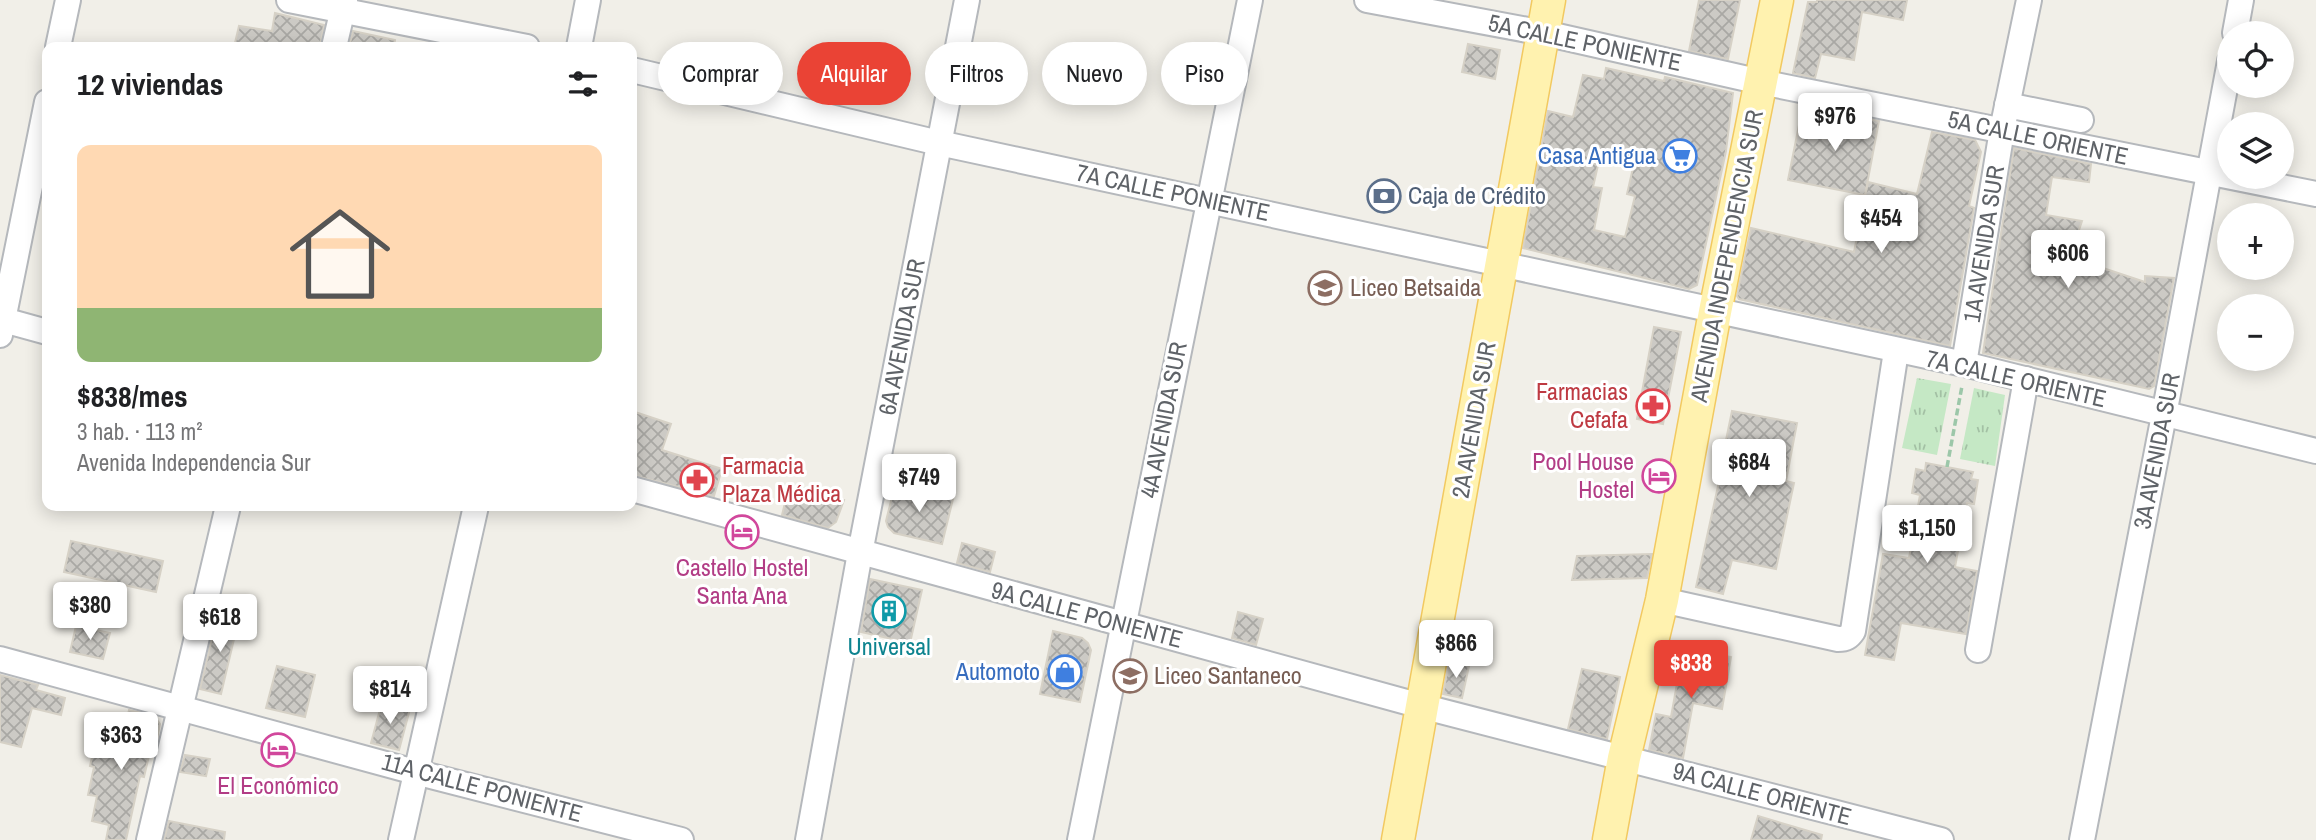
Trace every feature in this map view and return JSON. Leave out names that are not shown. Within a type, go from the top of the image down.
[{"type":"main road","name":"2A AVENIDA SUR","points":[[1398,840],[1549,0]]},
{"type":"main road","name":"AVENIDA INDEPENDENCIA SUR","points":[[1609,840],[1624,758],[1662,600],[1715,312],[1777,0]]},
{"type":"street","points":[[59,42],[68,0]]},
{"type":"street","points":[[289,0],[343,5],[505,42]]},
{"type":"street","points":[[580,42],[588,0]]},
{"type":"street","name":"6A AVENIDA SUR","points":[[808,840],[860,553],[967,0]]},
{"type":"street","name":"4A AVENIDA SUR","points":[[1080,840],[1250,0]]},
{"type":"street","name":"5A CALLE PONIENTE","points":[[1367,0],[1544,33],[1761,82]]},
{"type":"street","name":"1A AVENIDA SUR","points":[[1963,375],[2002,130],[2029,0]]},
{"type":"street","points":[[2237,21],[2241,0]]},
{"type":"street","points":[[335,42],[343,5]]},
{"type":"street","name":"7A CALLE PONIENTE","points":[[637,71],[939,143],[1502,263],[1715,312]]},
{"type":"street","name":"5A CALLE ORIENTE","points":[[1761,82],[2316,194]]},
{"type":"street","name":"3A AVENIDA SUR","points":[[2082,840],[2165,415],[2223,98]]},
{"type":"street","points":[[2007,105],[2081,120]]},
{"type":"street","points":[[42,126],[1,325],[42,331]]},
{"type":"street","name":"7A CALLE ORIENTE","points":[[1715,312],[1896,351],[1963,375],[2026,379],[2316,451]]},
{"type":"street","points":[[1662,600],[1838,639],[1845,639],[1850,635],[1853,631],[1896,351]]},
{"type":"street","points":[[1978,650],[2026,379]]},
{"type":"street","name":"9A CALLE PONIENTE","points":[[637,490],[1422,706],[1624,758]]},
{"type":"street","points":[[149,840],[227,511]]},
{"type":"street","points":[[401,840],[475,511]]},
{"type":"street","name":"11A CALLE PONIENTE","points":[[0,659],[415,772],[681,840]]},
{"type":"street","name":"9A CALLE ORIENTE","points":[[1624,758],[1941,840]]},
{"type":"path","points":[[1947,467],[1963,375]]},
{"type":"green space","points":[[1917,378],[1951,384],[1937,455],[1902,448]]},
{"type":"green space","points":[[1974,388],[2005,395],[1995,466],[1960,459]]},
{"type":"building","points":[[1699,0],[1740,0],[1728,59],[1689,51]]},
{"type":"building","points":[[1907,0],[1903,20],[1862,12],[1854,60],[1821,54],[1815,78],[1793,73],[1808,2]]},
{"type":"building","points":[[275,13],[324,25],[321,42],[235,42],[239,26],[272,31]]},
{"type":"building","points":[[353,31],[395,40],[395,42],[350,42]]},
{"type":"building","points":[[1468,44],[1500,50],[1495,79],[1462,72]]},
{"type":"building","points":[[1606,68],[1664,81],[1665,77],[1733,93],[1726,151],[1697,285],[1689,289],[1523,248],[1548,111],[1573,117],[1583,75],[1604,79]],"holes":[[[1601,152],[1635,159],[1627,194],[1635,196],[1625,237],[1594,230],[1602,188],[1593,187]]]},
{"type":"building","points":[[1821,109],[1879,121],[1865,195],[1788,180],[1799,125],[1817,129]]},
{"type":"building","points":[[1932,132],[1975,140],[1981,152],[1969,206],[1974,208],[1950,346],[1739,299],[1737,296],[1751,228],[1854,252],[1868,182],[1917,194]]},
{"type":"building","points":[[2014,148],[2091,164],[2089,182],[2052,177],[2046,215],[2082,221],[2070,257],[2145,282],[2145,276],[2174,278],[2154,386],[2149,389],[1983,353]]},
{"type":"building","points":[[1654,327],[1681,332],[1663,424],[1637,419]]},
{"type":"building","points":[[1732,411],[1797,423],[1786,481],[1794,483],[1776,569],[1732,560],[1723,594],[1696,587]]},
{"type":"building","points":[[637,413],[671,424],[662,450],[722,469],[714,496],[637,476]]},
{"type":"building","points":[[1926,463],[1973,472],[1971,479],[1978,480],[1974,504],[1967,503],[1955,567],[1977,571],[1966,634],[1901,623],[1894,660],[1865,655],[1883,554],[1909,558],[1920,495],[1912,493],[1916,469],[1925,471]]},
{"type":"building","points":[[895,485],[953,499],[942,544],[894,533],[888,527],[886,521]]},
{"type":"building","points":[[789,487],[844,500],[836,522],[828,528],[782,515]]},
{"type":"building","points":[[71,541],[163,561],[156,592],[64,572]]},
{"type":"building","points":[[962,543],[995,552],[990,572],[957,563]]},
{"type":"building","points":[[1652,554],[1647,578],[1572,580],[1577,556]]},
{"type":"building","name":"Universal","points":[[870,579],[922,590],[910,643],[861,632]]},
{"type":"building","points":[[1238,612],[1263,619],[1256,645],[1232,638]]},
{"type":"building","points":[[218,613],[239,618],[221,694],[200,689]]},
{"type":"building","points":[[76,626],[110,633],[103,659],[70,652]]},
{"type":"building","name":"Automoto","points":[[1053,631],[1082,638],[1091,650],[1080,702],[1040,694]]},
{"type":"building","points":[[1697,651],[1731,657],[1722,709],[1693,703],[1683,758],[1649,750],[1656,714],[1671,717],[1681,661]]},
{"type":"building","points":[[1449,661],[1469,666],[1462,698],[1443,694]]},
{"type":"building","points":[[277,666],[315,675],[305,717],[266,708]]},
{"type":"building","points":[[1582,669],[1620,677],[1607,739],[1568,729]]},
{"type":"building","points":[[0,675],[38,685],[36,690],[65,698],[61,715],[32,708],[21,747],[0,742]]},
{"type":"building","points":[[382,702],[410,709],[399,750],[371,743]]},
{"type":"building","points":[[129,710],[154,716],[160,724],[156,744],[152,743],[144,777],[140,776],[126,840],[106,840],[109,825],[92,821],[97,796],[88,795],[94,767],[90,766],[97,735],[122,741]]},
{"type":"building","points":[[185,755],[210,759],[206,776],[180,772]]},
{"type":"building","points":[[1758,816],[1822,835],[1821,840],[1751,840]]},
{"type":"building","points":[[169,821],[225,832],[224,840],[164,840]]},
{"type":"place","name":"Casa Antigua","points":[[1680,156]]},
{"type":"place","name":"Caja de Crédito","points":[[1384,196]]},
{"type":"place","name":"Liceo Betsaida","points":[[1325,288]]},
{"type":"place","name":"Farmacias Cefafa","points":[[1653,406]]},
{"type":"place","name":"Pool House Hostel","points":[[1659,476]]},
{"type":"place","name":"Farmacia Plaza Médica","points":[[697,480]]},
{"type":"place","name":"Castello Hostel Santa Ana","points":[[742,532]]},
{"type":"place","name":"Universal","points":[[889,611]]},
{"type":"place","name":"Automoto","points":[[1065,672]]},
{"type":"place","name":"Liceo Santaneco","points":[[1130,676]]},
{"type":"place","name":"El Económico","points":[[278,750]]}]
